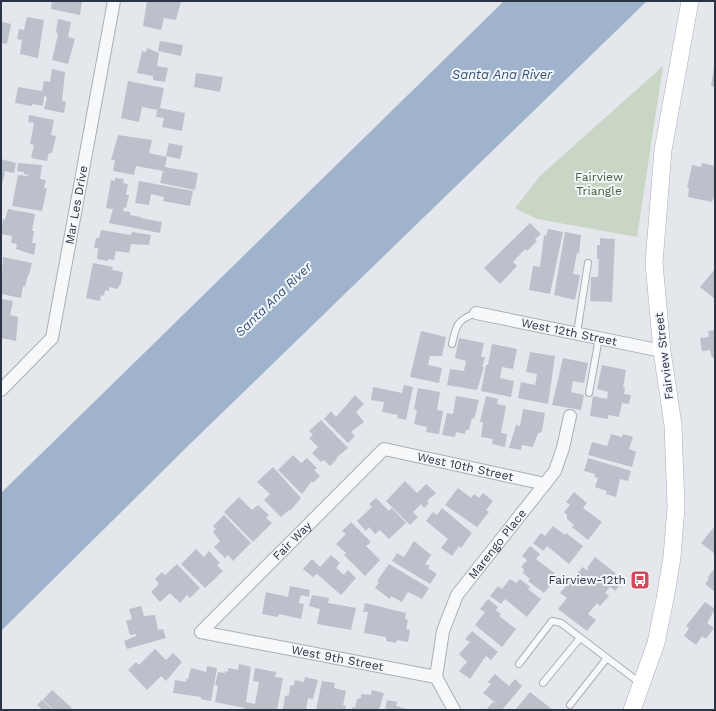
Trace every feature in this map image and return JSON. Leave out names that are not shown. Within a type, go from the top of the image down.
[{"type":"main road","name":"Fairview Street","points":[[632,710],[656,643],[672,557],[676,507],[673,425],[662,351],[654,262],[656,218],[663,150],[690,1]]},
{"type":"street","name":"Mar Les Drive","points":[[1,390],[52,338],[114,1]]},
{"type":"street","name":"West 12th Street","points":[[476,313],[662,351]]},
{"type":"street","name":"Marengo Place","points":[[436,676],[443,631],[457,595],[554,471],[561,454],[570,416]]},
{"type":"street","name":"West 10th Street","points":[[384,449],[545,484]]},
{"type":"street","name":"Fair Way","points":[[201,632],[384,449]]},
{"type":"street","name":"West 9th Street","points":[[201,632],[436,676]]},
{"type":"street","points":[[436,676],[454,710]]},
{"type":"lane","points":[[577,334],[588,263]]},
{"type":"lane","points":[[452,344],[456,328],[462,318],[476,313]]},
{"type":"lane","points":[[589,392],[599,338]]},
{"type":"lane","points":[[519,664],[552,621],[561,623],[642,684]]},
{"type":"lane","points":[[543,683],[580,638]]},
{"type":"lane","points":[[570,705],[607,658]]},
{"type":"green space","name":"Fairview Triangle","points":[[663,66],[637,237],[537,219],[515,208],[540,176]]},
{"type":"water","name":"Santa Ana River","points":[[504,1],[647,1],[193,441],[1,631],[1,493]]},
{"type":"building","points":[[52,1],[82,1],[80,15],[51,9]]},
{"type":"building","points":[[147,1],[181,1],[176,20],[164,18],[161,30],[143,26]]},
{"type":"building","points":[[27,17],[44,20],[38,58],[20,54],[22,40],[17,39],[19,29],[24,30]]},
{"type":"building","points":[[58,19],[71,22],[68,37],[75,39],[68,64],[52,60],[58,35],[56,31]]},
{"type":"building","points":[[1,22],[11,24],[7,44],[1,43]]},
{"type":"building","points":[[160,41],[183,45],[181,56],[158,51]]},
{"type":"building","points":[[147,48],[159,53],[157,66],[168,68],[165,82],[153,80],[153,76],[137,73],[142,51],[146,52]]},
{"type":"building","points":[[715,67],[715,87],[711,86]]},
{"type":"building","points":[[52,69],[65,72],[62,101],[66,102],[64,113],[44,109],[47,97],[44,96],[43,106],[15,103],[18,87],[42,91],[44,81],[50,82]]},
{"type":"building","points":[[196,73],[223,77],[220,92],[194,87]]},
{"type":"building","points":[[128,81],[164,88],[160,108],[185,113],[182,131],[162,127],[164,118],[156,117],[157,110],[142,107],[139,122],[121,118]]},
{"type":"building","points":[[29,115],[54,120],[51,135],[56,136],[52,153],[49,153],[47,161],[31,158],[34,145],[30,144],[34,123],[28,122]]},
{"type":"building","points":[[118,135],[152,140],[149,153],[167,157],[165,167],[198,173],[195,190],[160,183],[163,171],[136,166],[134,175],[113,171],[115,160],[111,160]]},
{"type":"building","points":[[169,143],[183,146],[180,159],[166,156]]},
{"type":"building","points":[[1,159],[16,163],[14,173],[5,171],[3,182],[1,182]]},
{"type":"building","points":[[18,163],[42,165],[40,179],[46,180],[44,188],[47,188],[42,211],[12,206],[18,175],[28,176],[24,174],[24,172],[17,171]]},
{"type":"building","points":[[702,163],[715,166],[715,193],[712,202],[688,197],[689,188],[687,188],[692,165],[701,167]]},
{"type":"building","points":[[115,178],[124,179],[123,183],[128,184],[126,195],[129,195],[126,208],[124,207],[123,211],[130,212],[130,215],[162,222],[160,233],[109,223],[113,209],[106,208],[111,180],[115,181]]},
{"type":"building","points":[[139,181],[193,191],[190,206],[163,201],[164,197],[151,194],[149,205],[135,203]]},
{"type":"building","points":[[8,209],[35,214],[32,231],[34,231],[32,243],[36,243],[34,255],[16,249],[17,244],[11,243],[12,236],[1,234],[3,219],[5,220]]},
{"type":"building","points":[[530,223],[541,234],[535,239],[537,241],[527,251],[525,249],[513,262],[517,266],[500,284],[484,268]]},
{"type":"building","points":[[548,229],[563,232],[550,294],[529,290],[533,266],[540,267],[544,235],[546,236]]},
{"type":"building","points":[[101,230],[131,235],[132,232],[151,235],[149,245],[131,244],[129,253],[116,251],[114,260],[108,259],[108,261],[97,259],[98,248],[94,248],[96,238],[99,238]]},
{"type":"building","points":[[565,232],[581,235],[579,254],[577,253],[573,274],[580,275],[575,300],[554,295]]},
{"type":"building","points":[[600,238],[615,239],[612,302],[590,301],[591,277],[598,277],[599,259],[597,259],[597,245],[600,245]]},
{"type":"building","points":[[3,257],[32,263],[25,287],[23,286],[21,298],[1,294]]},
{"type":"building","points":[[93,263],[113,267],[112,270],[123,272],[121,283],[117,289],[109,287],[109,291],[105,290],[104,296],[101,295],[100,301],[86,298]]},
{"type":"building","points":[[715,269],[715,299],[700,287]]},
{"type":"building","points":[[1,299],[13,301],[10,315],[18,317],[16,341],[1,338]]},
{"type":"building","points":[[715,330],[715,357],[712,358],[710,350],[702,351],[700,338],[709,337],[708,331]]},
{"type":"building","points":[[421,331],[446,337],[442,356],[430,356],[428,365],[442,368],[439,383],[410,377]]},
{"type":"building","points":[[459,338],[484,343],[481,357],[485,357],[482,367],[484,367],[477,390],[447,385],[450,369],[464,371],[466,361],[455,358]]},
{"type":"building","points":[[492,344],[517,349],[513,369],[502,367],[500,378],[514,381],[511,397],[481,391]]},
{"type":"building","points":[[530,352],[555,356],[548,404],[518,398],[521,382],[535,385],[537,374],[526,372]]},
{"type":"building","points":[[563,358],[588,363],[584,383],[573,381],[571,392],[584,395],[581,410],[552,405]]},
{"type":"building","points":[[602,365],[626,370],[623,387],[625,388],[624,394],[631,395],[629,404],[622,403],[619,417],[608,415],[608,419],[590,416],[593,396],[607,399],[608,392],[597,389]]},
{"type":"building","points":[[404,385],[413,387],[406,420],[397,418],[398,415],[382,412],[384,402],[371,400],[373,387],[402,393]]},
{"type":"building","points":[[418,388],[440,392],[437,410],[443,411],[439,434],[426,432],[427,427],[414,424],[417,410],[414,409]]},
{"type":"building","points":[[355,395],[364,404],[356,412],[364,422],[351,432],[355,436],[348,443],[324,419],[331,411],[336,417]]},
{"type":"building","points":[[456,396],[479,400],[474,419],[472,418],[469,430],[466,430],[465,434],[456,432],[455,437],[442,435],[447,413],[453,414]]},
{"type":"building","points":[[486,396],[498,399],[497,404],[506,406],[501,433],[507,434],[505,447],[492,444],[493,439],[481,437],[483,422],[480,422]]},
{"type":"building","points":[[523,409],[545,413],[542,431],[538,433],[533,447],[522,445],[521,450],[509,448],[516,425],[520,426]]},
{"type":"building","points":[[321,420],[348,448],[336,458],[337,459],[330,466],[324,460],[321,462],[312,453],[318,447],[309,438],[313,435],[309,431]]},
{"type":"building","points":[[611,434],[622,437],[623,434],[633,437],[629,449],[636,452],[632,467],[588,455],[592,442],[607,446]]},
{"type":"building","points":[[293,455],[301,463],[307,458],[317,468],[314,470],[320,476],[313,483],[312,481],[302,494],[278,470]]},
{"type":"building","points":[[588,458],[631,471],[628,481],[620,479],[616,497],[606,494],[607,491],[595,487],[598,478],[594,477],[595,474],[584,471]]},
{"type":"building","points":[[273,467],[301,498],[290,511],[289,510],[281,517],[264,500],[270,494],[257,482]]},
{"type":"building","points":[[405,481],[417,493],[426,484],[436,493],[427,501],[429,503],[424,508],[421,504],[413,512],[418,517],[410,525],[386,501]]},
{"type":"building","points":[[458,488],[471,498],[474,494],[479,498],[483,493],[493,501],[486,510],[489,512],[477,527],[445,505]]},
{"type":"building","points":[[574,492],[587,503],[583,508],[602,522],[588,540],[572,527],[574,525],[567,519],[567,515],[564,512],[570,505],[566,502]]},
{"type":"building","points":[[239,497],[252,510],[258,505],[269,515],[266,518],[272,523],[253,542],[224,512]]},
{"type":"building","points":[[376,498],[389,511],[392,508],[406,523],[389,539],[380,530],[375,534],[369,527],[366,531],[357,521],[372,507],[369,504]]},
{"type":"building","points":[[442,508],[472,533],[461,548],[459,546],[452,556],[441,548],[448,539],[426,521],[433,512],[437,515]]},
{"type":"building","points":[[224,515],[251,543],[233,561],[228,555],[225,558],[214,547],[220,541],[213,532],[216,529],[213,526]]},
{"type":"building","points":[[351,522],[371,542],[366,546],[380,560],[365,576],[344,555],[346,553],[336,544],[346,534],[342,531]]},
{"type":"building","points":[[553,526],[565,535],[566,533],[583,546],[569,564],[547,546],[543,551],[533,543],[541,533],[545,536]]},
{"type":"building","points":[[715,526],[715,554],[701,543]]},
{"type":"building","points":[[414,541],[431,555],[425,564],[430,566],[428,568],[437,574],[430,584],[392,561],[397,553],[404,557]]},
{"type":"building","points":[[530,546],[540,554],[536,559],[558,576],[544,593],[528,581],[530,579],[523,573],[524,569],[521,567],[527,560],[522,556]]},
{"type":"building","points":[[196,549],[204,557],[209,551],[220,563],[217,565],[223,571],[205,588],[181,564]]},
{"type":"building","points":[[331,555],[340,563],[336,568],[344,575],[348,570],[356,578],[341,595],[317,574],[313,577],[303,569],[312,559],[320,567]]},
{"type":"building","points":[[595,557],[624,580],[615,591],[610,587],[605,593],[609,596],[600,606],[597,603],[588,614],[596,620],[587,631],[558,609],[567,598],[560,593],[583,567],[587,571],[587,568]]},
{"type":"building","points":[[177,564],[200,588],[190,598],[187,595],[180,603],[170,593],[160,602],[151,592],[159,584],[155,579],[162,572],[165,575]]},
{"type":"building","points":[[389,564],[429,588],[422,599],[408,592],[402,602],[391,596],[390,599],[375,588],[379,582],[377,581]]},
{"type":"building","points":[[715,568],[715,592],[705,584],[709,579],[707,578]]},
{"type":"building","points":[[510,579],[516,583],[520,579],[530,587],[528,589],[541,599],[527,617],[505,599],[501,604],[490,596],[498,586],[502,589]]},
{"type":"building","points":[[290,586],[310,590],[309,597],[301,595],[299,601],[299,603],[304,604],[301,619],[279,614],[278,617],[262,614],[266,592],[288,597]]},
{"type":"building","points":[[312,595],[329,598],[328,603],[356,608],[351,630],[317,624],[320,609],[309,606]]},
{"type":"building","points":[[488,599],[498,607],[496,610],[501,614],[499,616],[516,629],[502,647],[475,625],[485,612],[480,609]]},
{"type":"building","points":[[705,602],[715,609],[707,623],[714,628],[706,639],[702,636],[696,645],[684,636],[689,628],[686,626]]},
{"type":"building","points":[[365,603],[406,613],[405,619],[408,620],[406,629],[410,630],[408,642],[397,640],[396,643],[386,641],[386,637],[364,633],[368,612],[363,612]]},
{"type":"building","points":[[141,606],[144,616],[155,615],[158,630],[163,629],[166,638],[127,649],[124,641],[136,636],[136,634],[130,635],[126,621],[132,619],[129,609]]},
{"type":"building","points":[[472,631],[498,652],[491,660],[486,656],[470,679],[459,671],[467,662],[459,654],[470,642],[465,639]]},
{"type":"building","points":[[155,649],[166,660],[173,653],[182,662],[166,681],[161,676],[147,690],[128,670],[136,662],[139,665]]},
{"type":"building","points":[[239,664],[251,667],[246,702],[255,704],[259,682],[253,681],[255,668],[276,672],[275,677],[283,678],[277,710],[245,710],[245,708],[215,702],[218,686],[215,685],[218,672],[228,672],[228,668],[238,670]]},
{"type":"building","points":[[207,666],[217,668],[211,701],[201,699],[201,697],[173,693],[175,680],[186,682],[191,668],[206,672]]},
{"type":"building","points":[[495,674],[509,686],[515,679],[522,686],[502,710],[486,710],[493,702],[496,703],[483,693],[491,684],[488,682]]},
{"type":"building","points":[[305,677],[318,680],[313,699],[308,698],[306,710],[283,710],[285,696],[289,695],[290,686],[294,685],[295,680],[304,682]]},
{"type":"building","points":[[322,681],[335,683],[334,688],[346,691],[343,705],[346,706],[345,710],[316,710]]},
{"type":"building","points":[[52,690],[72,708],[70,710],[54,710],[43,700]]},
{"type":"building","points":[[372,690],[384,693],[379,710],[352,710],[352,707],[355,708],[357,699],[361,698],[361,694],[371,695]]},
{"type":"building","points":[[530,692],[553,710],[515,710]]},
{"type":"building","points":[[42,700],[53,710],[43,710],[37,705]]},
{"type":"building","points":[[387,700],[397,702],[396,706],[411,710],[385,710]]},
{"type":"place","name":"Fairview-12th","points":[[640,580]]}]
